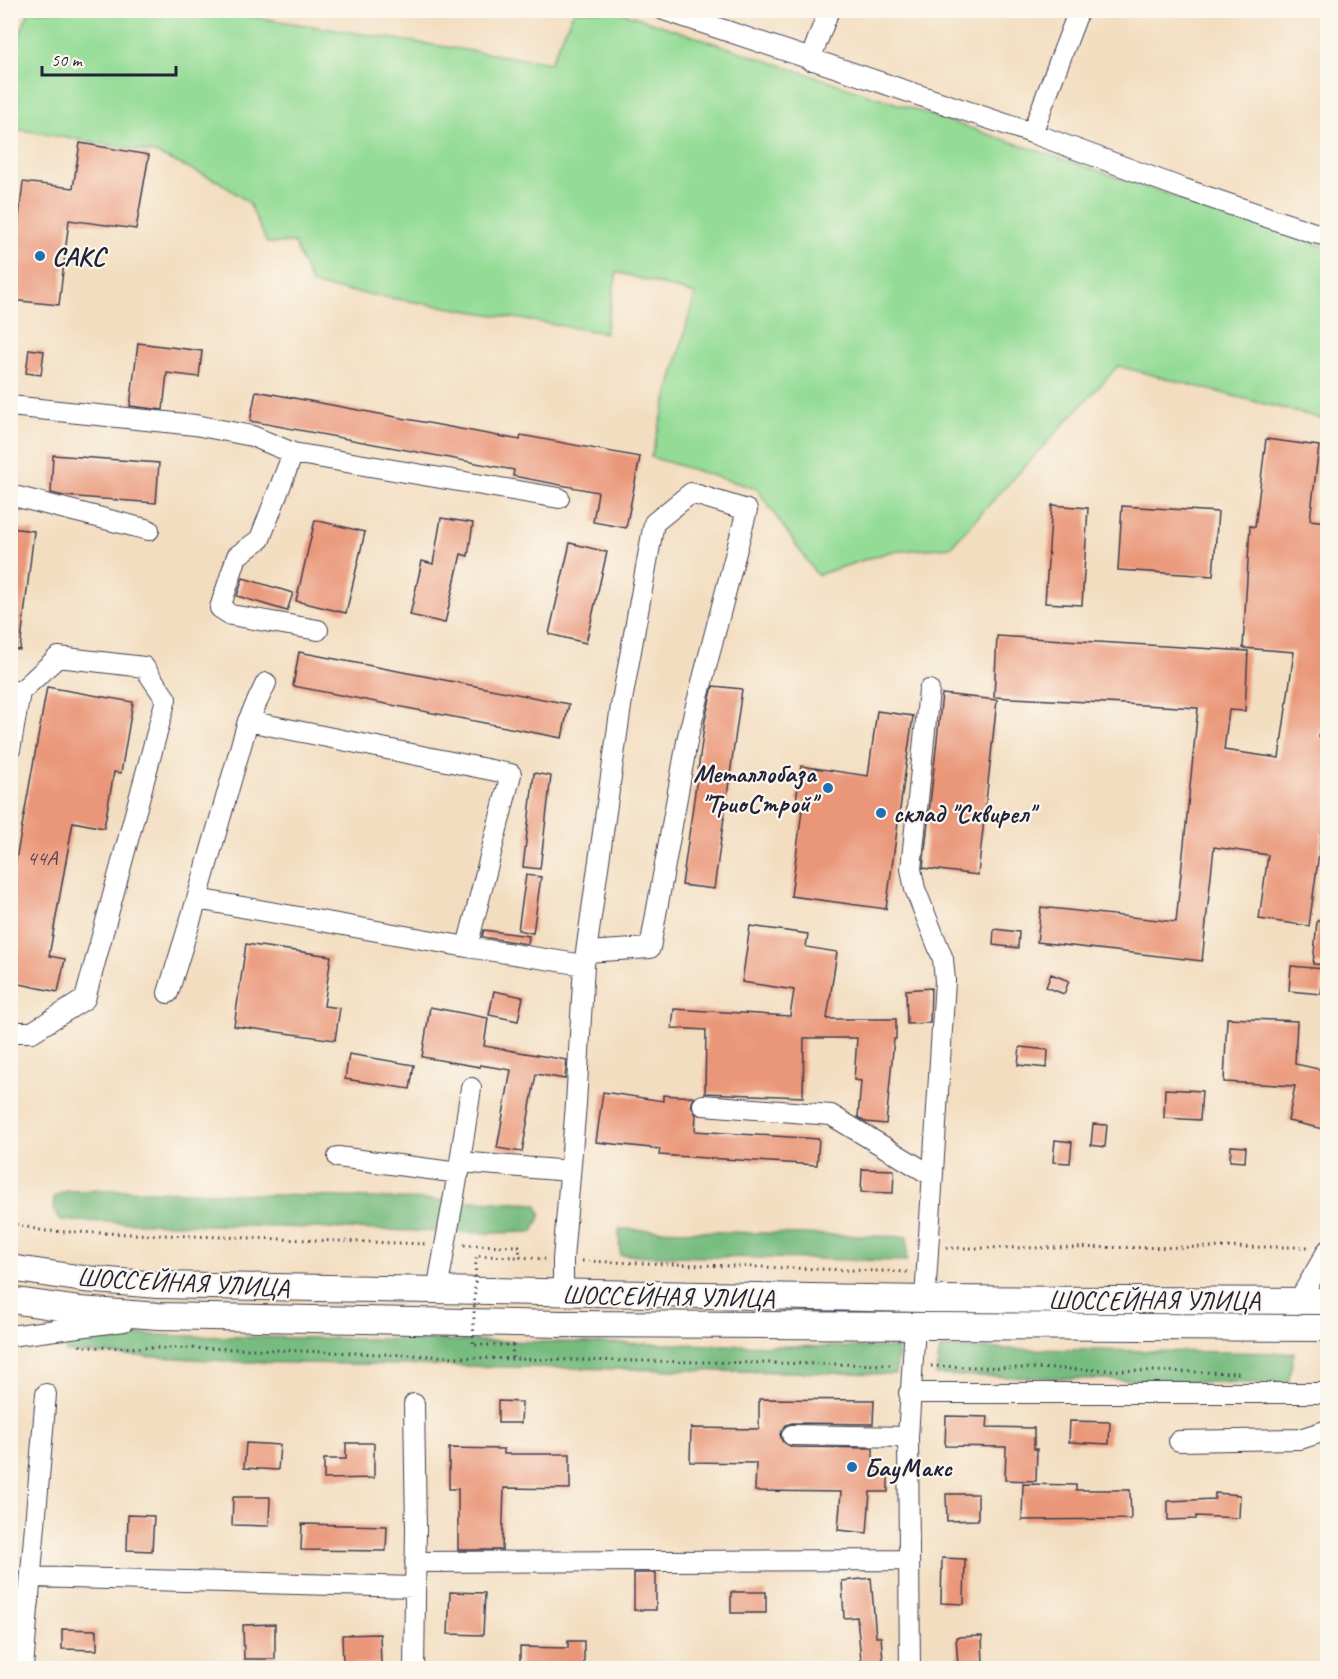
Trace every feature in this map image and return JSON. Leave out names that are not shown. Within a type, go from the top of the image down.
[{"type":"main road","name":"ШОССЕЙНАЯ УЛИЦА","points":[[10,1268],[147,1285],[925,1299],[1328,1301]]},
{"type":"main road","name":"ШОССЕЙНАЯ УЛИЦА","points":[[10,1300],[80,1310],[158,1316],[563,1324],[1328,1328]]},
{"type":"street","points":[[664,10],[1032,133],[1184,189],[1328,236]]},
{"type":"street","points":[[810,60],[829,10]]},
{"type":"street","points":[[1032,133],[1078,10]]},
{"type":"street","points":[[10,405],[195,425],[252,436],[293,453],[559,498]]},
{"type":"street","points":[[293,453],[260,538],[237,556],[220,608],[231,615],[318,630]]},
{"type":"street","points":[[197,899],[467,947],[585,958],[650,948],[688,736],[747,510],[691,493],[654,524],[621,706],[585,958],[563,1294]]},
{"type":"street","points":[[10,495],[149,530]]},
{"type":"street","points":[[10,750],[15,691],[58,657],[144,667],[166,699],[85,999],[32,1032],[10,1032]]},
{"type":"street","points":[[168,993],[249,721],[266,683]]},
{"type":"street","points":[[925,1299],[945,981],[943,959],[915,889],[911,869],[929,690]]},
{"type":"street","points":[[249,721],[511,774],[467,947]]},
{"type":"street","points":[[437,1291],[471,1088]]},
{"type":"street","points":[[703,1105],[831,1115],[932,1175]]},
{"type":"street","points":[[338,1157],[459,1168],[570,1171]]},
{"type":"street","points":[[1299,1300],[1323,1248]]},
{"type":"street","points":[[10,1336],[158,1316]]},
{"type":"street","points":[[910,1668],[908,1437],[915,1326]]},
{"type":"street","points":[[909,1394],[1328,1393]]},
{"type":"street","points":[[23,1668],[20,1600],[31,1577],[46,1394]]},
{"type":"street","points":[[414,1404],[414,1668]]},
{"type":"street","points":[[1179,1442],[1300,1439],[1328,1430]]},
{"type":"street","points":[[792,1435],[908,1437]]},
{"type":"street","points":[[415,1562],[909,1560]]},
{"type":"street","points":[[31,1577],[415,1587]]},
{"type":"path","points":[[907,1273],[946,1248],[1323,1248]]},
{"type":"path","points":[[512,1359],[513,1345],[473,1345],[476,1256],[520,1257]]},
{"type":"path","points":[[62,1329],[81,1347],[251,1349],[512,1359],[1244,1373]]},
{"type":"green space","points":[[29,11],[215,11],[550,63],[574,11],[618,11],[1327,247],[1327,420],[1118,366],[950,547],[889,552],[817,575],[757,489],[651,457],[695,294],[617,272],[605,333],[312,285],[294,243],[267,243],[249,203],[218,181],[155,153],[11,128],[10,72],[13,53]]},
{"type":"green space","points":[[120,1190],[536,1204],[541,1214],[533,1232],[486,1233],[77,1221],[59,1220],[53,1210],[54,1197],[66,1191]]},
{"type":"green space","points":[[619,1229],[907,1237],[907,1261],[620,1255]]},
{"type":"green space","points":[[76,1334],[899,1348],[895,1374],[245,1362],[66,1352],[65,1344]]},
{"type":"green space","points":[[940,1348],[1294,1353],[1288,1384],[936,1375]]},
{"type":"building","points":[[80,143],[149,155],[136,229],[69,220],[59,305],[10,300],[23,182],[73,188]]},
{"type":"building","points":[[138,343],[202,351],[199,377],[167,373],[163,410],[130,406]]},
{"type":"building","points":[[29,349],[44,351],[41,375],[26,373]]},
{"type":"building","points":[[256,391],[520,440],[521,435],[640,457],[626,528],[593,522],[598,492],[513,476],[514,470],[250,421]]},
{"type":"building","points":[[1266,439],[1319,446],[1310,520],[1328,522],[1328,607],[1324,634],[1328,635],[1328,673],[1319,737],[1328,737],[1328,831],[1322,831],[1309,926],[1259,919],[1268,855],[1214,847],[1202,961],[1037,942],[1041,907],[1176,922],[1198,708],[994,697],[997,636],[1248,651],[1245,711],[1229,710],[1224,750],[1279,758],[1294,652],[1243,648],[1250,526],[1255,527]]},
{"type":"building","points":[[53,455],[159,463],[156,503],[51,493]]},
{"type":"building","points":[[1052,505],[1088,508],[1082,605],[1045,603]]},
{"type":"building","points":[[1122,506],[1218,512],[1213,576],[1118,570]]},
{"type":"building","points":[[441,518],[473,523],[468,556],[461,554],[445,623],[410,615],[422,561],[433,564]]},
{"type":"building","points":[[315,520],[365,532],[346,613],[296,601]]},
{"type":"building","points":[[10,528],[34,531],[20,650],[10,649]]},
{"type":"building","points":[[570,543],[607,552],[586,643],[549,634]]},
{"type":"building","points":[[243,578],[293,593],[287,611],[237,596]]},
{"type":"building","points":[[299,652],[569,704],[562,738],[293,686]]},
{"type":"building","points":[[713,686],[742,689],[714,889],[682,885],[705,720]]},
{"type":"building","points":[[47,687],[133,702],[121,773],[114,772],[104,828],[73,822],[49,956],[65,959],[58,992],[10,982],[10,893]]},
{"type":"building","points":[[942,694],[997,700],[978,875],[923,868]]},
{"type":"building","name":"склад \"Сквирел\"","points":[[877,711],[913,716],[886,909],[791,896],[803,802],[796,801],[801,766],[868,776]]},
{"type":"building","points":[[534,773],[551,776],[540,869],[523,867]]},
{"type":"building","points":[[526,875],[541,877],[533,933],[518,930]]},
{"type":"building","points":[[1317,921],[1328,921],[1328,965],[1313,964]]},
{"type":"building","points":[[750,926],[808,934],[806,947],[837,952],[827,1019],[896,1019],[896,1039],[894,1039],[886,1124],[866,1122],[858,1117],[861,1081],[854,1080],[857,1038],[804,1038],[803,1097],[705,1093],[706,1030],[672,1028],[674,1009],[790,1016],[794,990],[742,982]]},
{"type":"building","points":[[994,929],[1019,932],[1018,948],[993,945]]},
{"type":"building","points":[[484,930],[529,936],[528,944],[482,937]]},
{"type":"building","points":[[246,944],[331,956],[324,1006],[340,1008],[335,1040],[234,1026]]},
{"type":"building","points":[[1291,966],[1324,969],[1321,994],[1289,991]]},
{"type":"building","points":[[1051,974],[1069,981],[1064,994],[1046,987]]},
{"type":"building","points":[[931,988],[930,1023],[907,1024],[906,990]]},
{"type":"building","points":[[494,991],[523,997],[518,1021],[489,1015]]},
{"type":"building","points":[[430,1007],[488,1018],[484,1046],[567,1060],[565,1079],[536,1074],[522,1152],[497,1148],[511,1070],[422,1057]]},
{"type":"building","points":[[1227,1018],[1297,1021],[1295,1064],[1328,1071],[1322,1104],[1328,1105],[1328,1130],[1288,1121],[1295,1086],[1224,1082]]},
{"type":"building","points":[[1020,1047],[1048,1050],[1047,1068],[1018,1065]]},
{"type":"building","points":[[349,1054],[414,1065],[410,1089],[345,1079]]},
{"type":"building","points":[[1165,1089],[1202,1091],[1200,1120],[1164,1118]]},
{"type":"building","points":[[603,1092],[663,1101],[663,1095],[694,1097],[691,1105],[696,1115],[695,1131],[819,1139],[817,1165],[659,1155],[660,1149],[596,1142]]},
{"type":"building","points":[[1093,1124],[1107,1125],[1105,1147],[1091,1145]]},
{"type":"building","points":[[1055,1140],[1072,1142],[1070,1163],[1053,1162]]},
{"type":"building","points":[[1231,1146],[1246,1147],[1245,1162],[1230,1161]]},
{"type":"building","points":[[862,1169],[894,1170],[893,1193],[861,1192]]},
{"type":"building","points":[[759,1399],[874,1400],[873,1424],[792,1423],[786,1425],[780,1434],[782,1441],[792,1447],[873,1448],[873,1472],[888,1472],[888,1492],[870,1492],[867,1533],[838,1530],[841,1492],[755,1491],[756,1463],[690,1462],[691,1428],[759,1429]]},
{"type":"building","points":[[498,1401],[522,1402],[521,1423],[498,1423]]},
{"type":"building","points":[[946,1416],[988,1417],[987,1427],[1034,1428],[1034,1449],[1037,1449],[1036,1481],[1005,1480],[1006,1447],[945,1446]]},
{"type":"building","points":[[1070,1421],[1110,1422],[1109,1444],[1069,1442]]},
{"type":"building","points":[[246,1443],[280,1445],[278,1470],[244,1468]]},
{"type":"building","points":[[346,1443],[374,1443],[374,1478],[324,1479],[324,1459],[346,1459]]},
{"type":"building","points":[[449,1448],[504,1449],[504,1454],[570,1454],[570,1489],[504,1488],[502,1550],[458,1550],[458,1489],[449,1489]]},
{"type":"building","points":[[1023,1484],[1076,1485],[1076,1490],[1130,1490],[1131,1519],[1022,1520]]},
{"type":"building","points":[[1215,1493],[1240,1495],[1239,1518],[1196,1516],[1196,1519],[1168,1520],[1168,1501],[1215,1499]]},
{"type":"building","points":[[946,1494],[978,1494],[978,1520],[947,1521]]},
{"type":"building","points":[[233,1497],[270,1497],[269,1526],[232,1525]]},
{"type":"building","points":[[128,1515],[154,1516],[152,1551],[127,1550]]},
{"type":"building","points":[[302,1524],[387,1526],[386,1551],[301,1550]]},
{"type":"building","points":[[942,1558],[965,1559],[964,1604],[941,1603]]},
{"type":"building","points":[[634,1573],[656,1573],[656,1610],[634,1610]]},
{"type":"building","points":[[871,1578],[876,1637],[881,1637],[883,1660],[861,1661],[857,1617],[844,1618],[842,1581]]},
{"type":"building","points":[[450,1592],[485,1593],[483,1635],[448,1634]]},
{"type":"building","points":[[731,1592],[766,1592],[766,1613],[731,1613]]},
{"type":"building","points":[[275,1624],[275,1659],[244,1659],[243,1625]]},
{"type":"building","points":[[62,1629],[97,1630],[97,1650],[62,1649]]},
{"type":"building","points":[[380,1634],[381,1664],[343,1665],[342,1635]]},
{"type":"building","points":[[982,1636],[983,1665],[958,1666],[956,1637]]},
{"type":"building","points":[[568,1641],[584,1641],[584,1668],[520,1668],[520,1647],[568,1648]]},
{"type":"place","name":"САКС","points":[[40,256]]},
{"type":"place","name":"Металлобаза \"ТриоСтрой\"","points":[[828,788]]},
{"type":"place","name":"склад \"Сквирел\"","points":[[881,813]]},
{"type":"place","name":"БауМакс","points":[[852,1467]]}]
